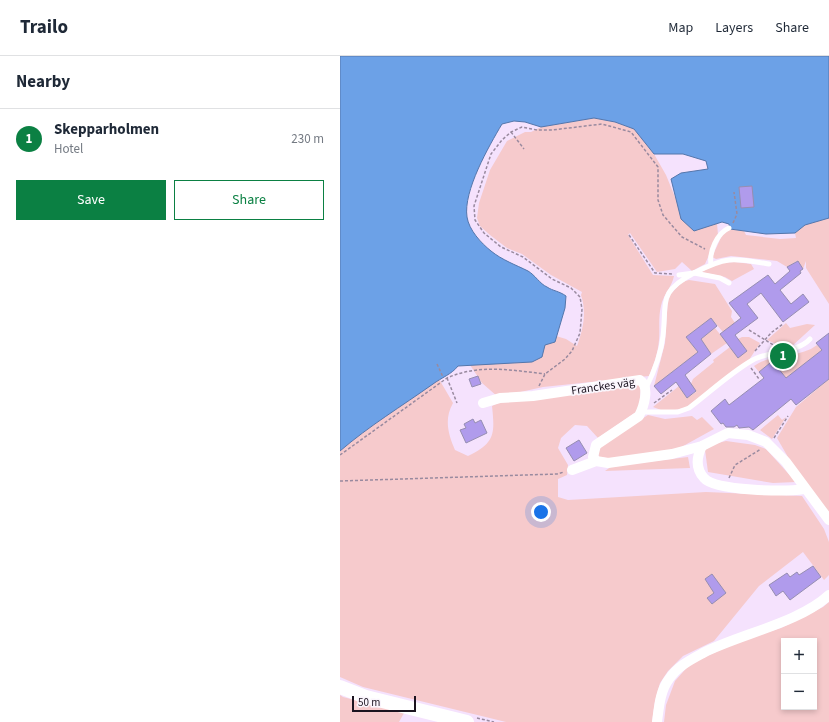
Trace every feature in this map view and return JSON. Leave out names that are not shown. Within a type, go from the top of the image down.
[{"type":"street","name":"Franckes väg","points":[[483,402],[500,398],[533,396],[640,380],[644,383],[646,388],[641,412]]},
{"type":"street","points":[[596,460],[593,458],[596,445],[640,416],[641,412]]},
{"type":"street","points":[[572,470],[596,460],[608,463],[672,454],[702,446],[728,433],[748,434],[768,444],[786,462],[804,489],[829,520]]},
{"type":"street","points":[[702,446],[697,457],[698,467],[704,478],[716,485],[786,492],[804,489]]},
{"type":"street","points":[[657,722],[660,700],[669,679],[684,663],[722,644],[790,618],[822,602],[829,595]]},
{"type":"street","points":[[340,687],[366,697],[468,722]]},
{"type":"lane","points":[[711,264],[711,255],[719,235],[723,230],[729,228]]},
{"type":"lane","points":[[646,388],[652,377],[661,350],[664,302],[669,292],[677,282],[720,260],[735,259],[769,264]]},
{"type":"lane","points":[[678,275],[694,273],[720,278],[729,283]]},
{"type":"lane","points":[[641,412],[678,412],[689,408],[749,362],[784,350],[803,346],[810,339]]},
{"type":"path","points":[[340,455],[447,378],[457,374],[482,369],[500,369],[545,374],[569,355],[580,333],[582,309],[580,297],[572,288],[552,279],[523,257],[496,243],[484,233],[475,220],[474,206],[491,154],[502,140],[512,132],[522,127],[537,130],[552,130],[602,124],[631,132],[658,167],[658,200],[662,215],[682,237],[702,246],[711,255]]},
{"type":"path","points":[[512,132],[524,149]]},
{"type":"path","points":[[729,228],[737,214],[734,192]]},
{"type":"path","points":[[629,235],[655,273],[678,275]]},
{"type":"path","points":[[759,379],[749,362],[751,356],[764,340],[783,324]]},
{"type":"path","points":[[749,330],[764,340],[784,350]]},
{"type":"path","points":[[437,364],[443,377]]},
{"type":"path","points":[[447,378],[457,403]]},
{"type":"path","points":[[641,412],[672,390]]},
{"type":"path","points":[[726,486],[735,465],[768,444],[777,435],[788,416]]},
{"type":"path","points":[[340,481],[557,474],[572,470]]},
{"type":"shaded area","points":[[594,118],[615,122],[634,129],[654,154],[666,175],[677,202],[681,219],[694,230],[717,223],[718,235],[705,264],[692,271],[682,262],[675,269],[657,272],[630,233],[628,235],[653,275],[674,276],[661,306],[658,350],[649,376],[543,387],[498,397],[482,383],[470,365],[543,349],[545,345],[554,342],[556,336],[566,339],[577,346],[581,333],[584,308],[581,295],[582,292],[551,275],[522,254],[507,248],[480,226],[477,218],[479,203],[490,170],[507,141],[525,132],[531,132],[541,127]]},
{"type":"shaded area","points":[[829,218],[829,304],[806,268],[806,261],[803,269],[797,261],[787,267],[777,261],[731,256],[716,259],[712,257],[724,231],[730,229],[744,231],[746,235],[780,239],[796,238],[795,233],[805,225]]},
{"type":"shaded area","points":[[735,262],[751,264],[754,269],[732,281],[725,277],[701,272],[719,263]]},
{"type":"shaded area","points":[[689,280],[715,284],[732,311],[731,317],[735,323],[723,332],[711,318],[686,337],[698,352],[654,386],[665,343],[668,297],[682,282]]},
{"type":"shaded area","points":[[786,323],[790,328],[807,324],[815,325],[792,346],[785,348],[767,340]]},
{"type":"shaded area","points":[[715,328],[727,343],[711,354],[701,339]]},
{"type":"shaded area","points":[[742,337],[749,337],[760,343],[749,360],[688,407],[675,410],[661,410],[653,407],[679,386],[687,398],[696,392],[691,384],[693,379],[714,362],[713,360],[730,347],[738,357],[747,351],[738,339]]},
{"type":"shaded area","points":[[817,345],[822,350],[786,378],[774,364],[772,365],[770,363],[759,372],[754,366],[770,359],[802,352]]},
{"type":"shaded area","points":[[439,379],[453,403],[450,409],[448,426],[455,450],[468,456],[484,447],[491,437],[493,431],[492,406],[500,402],[635,383],[641,386],[639,410],[598,438],[587,426],[575,425],[561,438],[558,448],[568,465],[567,475],[558,479],[558,497],[568,500],[706,492],[802,496],[824,529],[829,542],[829,575],[824,580],[803,552],[759,586],[714,641],[683,656],[668,671],[660,683],[655,701],[652,722],[506,722],[363,687],[340,677],[340,451],[360,434]]},
{"type":"shaded area","points":[[829,379],[829,513],[792,464],[777,438],[796,407]]},
{"type":"shaded area","points":[[648,415],[665,419],[692,416],[697,420],[702,417],[714,429],[676,450],[615,459],[599,457],[598,452],[603,444]]},
{"type":"shaded area","points":[[778,415],[782,420],[786,417],[772,439],[760,430]]},
{"type":"shaded area","points":[[726,441],[755,445],[766,449],[796,482],[773,483],[708,472],[705,450],[714,444]]},
{"type":"shaded area","points":[[688,457],[690,468],[605,471],[612,466]]},
{"type":"shaded area","points":[[829,602],[829,722],[664,722],[666,705],[675,681],[690,664],[737,642],[781,628],[823,607]]},
{"type":"shaded area","points":[[340,695],[404,713],[399,722],[340,722]]},
{"type":"water","points":[[340,56],[829,56],[829,218],[805,225],[795,233],[766,234],[730,229],[729,224],[722,222],[694,231],[681,219],[671,179],[681,173],[708,169],[706,161],[683,154],[654,154],[634,129],[615,122],[594,118],[541,127],[525,122],[514,121],[502,124],[484,156],[473,182],[467,206],[468,222],[476,236],[491,251],[504,260],[528,271],[544,286],[566,296],[565,308],[555,342],[545,345],[542,357],[532,362],[458,366],[450,374],[374,425],[340,451]]},
{"type":"building","points":[[752,186],[754,207],[741,208],[739,187]]},
{"type":"building","points":[[798,261],[803,269],[800,271],[801,273],[780,290],[791,304],[803,294],[809,302],[783,322],[761,293],[747,304],[758,318],[735,335],[747,351],[738,358],[720,334],[741,318],[729,303],[768,275],[775,284],[790,271],[787,267]]},
{"type":"building","points":[[711,318],[717,326],[701,339],[711,354],[685,375],[696,391],[687,398],[676,382],[661,394],[654,386],[698,352],[686,337]]},
{"type":"building","points":[[829,333],[829,379],[796,405],[791,399],[753,430],[749,427],[739,428],[737,425],[734,427],[726,427],[723,423],[721,424],[711,411],[725,399],[729,405],[764,378],[759,372],[770,363],[772,365],[774,363],[786,378],[822,350],[816,343]]},
{"type":"building","points":[[478,376],[481,384],[472,387],[469,379]]},
{"type":"building","points":[[473,419],[475,423],[481,420],[487,433],[466,443],[460,430],[466,428],[464,424]]},
{"type":"building","points":[[579,440],[587,453],[574,461],[566,448]]},
{"type":"building","points":[[813,566],[821,577],[790,600],[783,591],[776,596],[769,585],[787,573],[790,577],[797,572],[799,575]]},
{"type":"building","points":[[712,574],[726,593],[712,604],[707,598],[714,593],[705,579]]},
{"type":"place","name":"Skepparholmen","points":[[783,356]]}]
